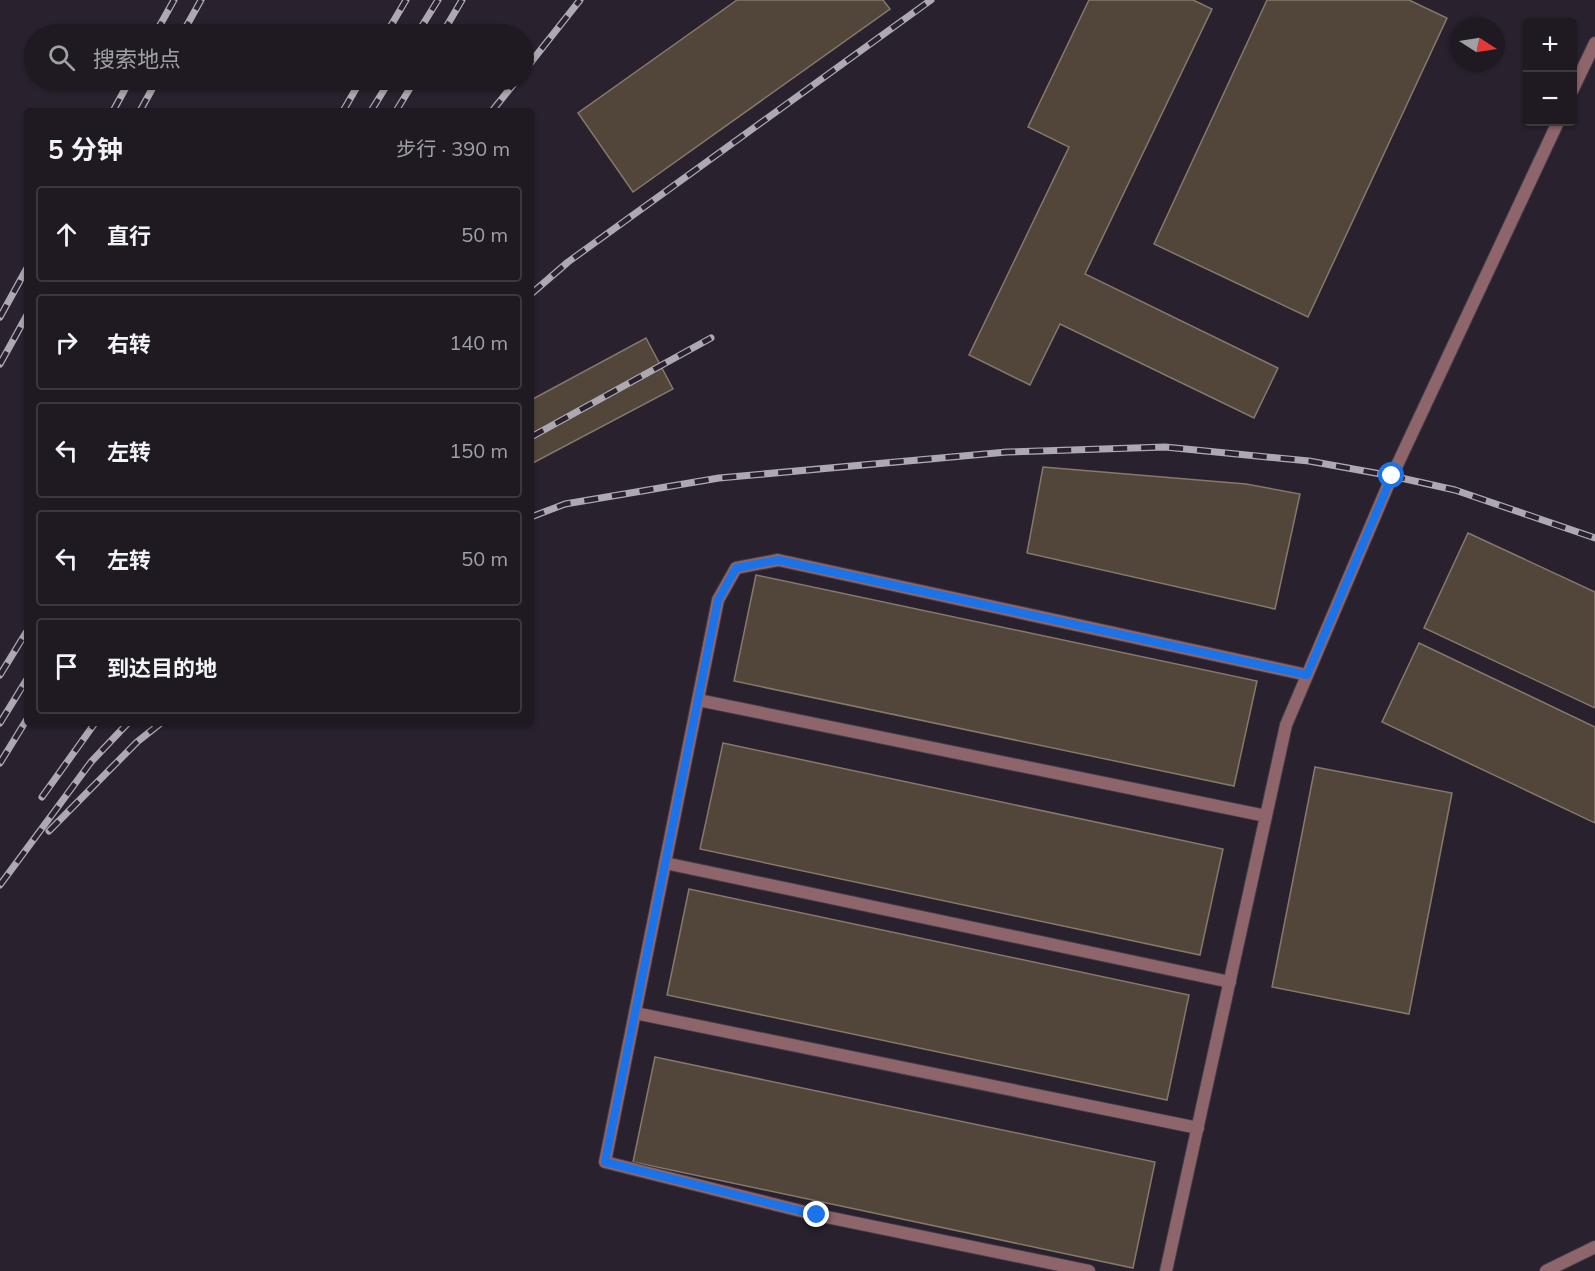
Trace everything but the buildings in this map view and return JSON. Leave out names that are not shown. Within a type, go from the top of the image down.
[{"type":"street","points":[[1577,81],[1595,43]]},
{"type":"street","points":[[1166,1271],[1286,725],[1392,476],[1556,126]]},
{"type":"street","points":[[1089,1271],[817,1215],[605,1162],[718,600],[736,568],[778,560],[1307,675]]},
{"type":"street","points":[[698,700],[1266,816]]},
{"type":"street","points":[[665,863],[1230,982]]},
{"type":"street","points":[[635,1013],[1198,1128]]},
{"type":"street","points":[[1546,1271],[1595,1247]]},
{"type":"railway","points":[[161,24],[174,0]]},
{"type":"railway","points":[[188,24],[201,0]]},
{"type":"railway","points":[[392,24],[406,0]]},
{"type":"railway","points":[[423,24],[438,0]]},
{"type":"railway","points":[[448,24],[462,0]]},
{"type":"railway","points":[[534,58],[580,0]]},
{"type":"railway","points":[[534,291],[568,262],[931,0]]},
{"type":"railway","points":[[115,108],[125,90]]},
{"type":"railway","points":[[142,108],[152,90]]},
{"type":"railway","points":[[345,108],[355,90]]},
{"type":"railway","points":[[373,108],[384,90]]},
{"type":"railway","points":[[398,108],[409,90]]},
{"type":"railway","points":[[494,108],[509,90]]},
{"type":"railway","points":[[0,317],[24,273]]},
{"type":"railway","points":[[0,364],[24,320]]},
{"type":"railway","points":[[534,435],[711,338]]},
{"type":"railway","points":[[534,516],[565,504],[719,478],[1007,452],[1165,447],[1309,461],[1392,476],[1455,490],[1595,538]]},
{"type":"railway","points":[[0,675],[24,636]]},
{"type":"railway","points":[[0,723],[24,684]]},
{"type":"railway","points":[[0,763],[24,724]]},
{"type":"railway","points":[[42,797],[93,726]]},
{"type":"railway","points":[[0,885],[91,762],[125,726]]},
{"type":"railway","points":[[49,831],[137,742],[157,726]]},
{"type":"route","points":[[817,1215],[605,1162],[718,600],[736,568],[778,560],[1307,675],[1392,476]]}]
